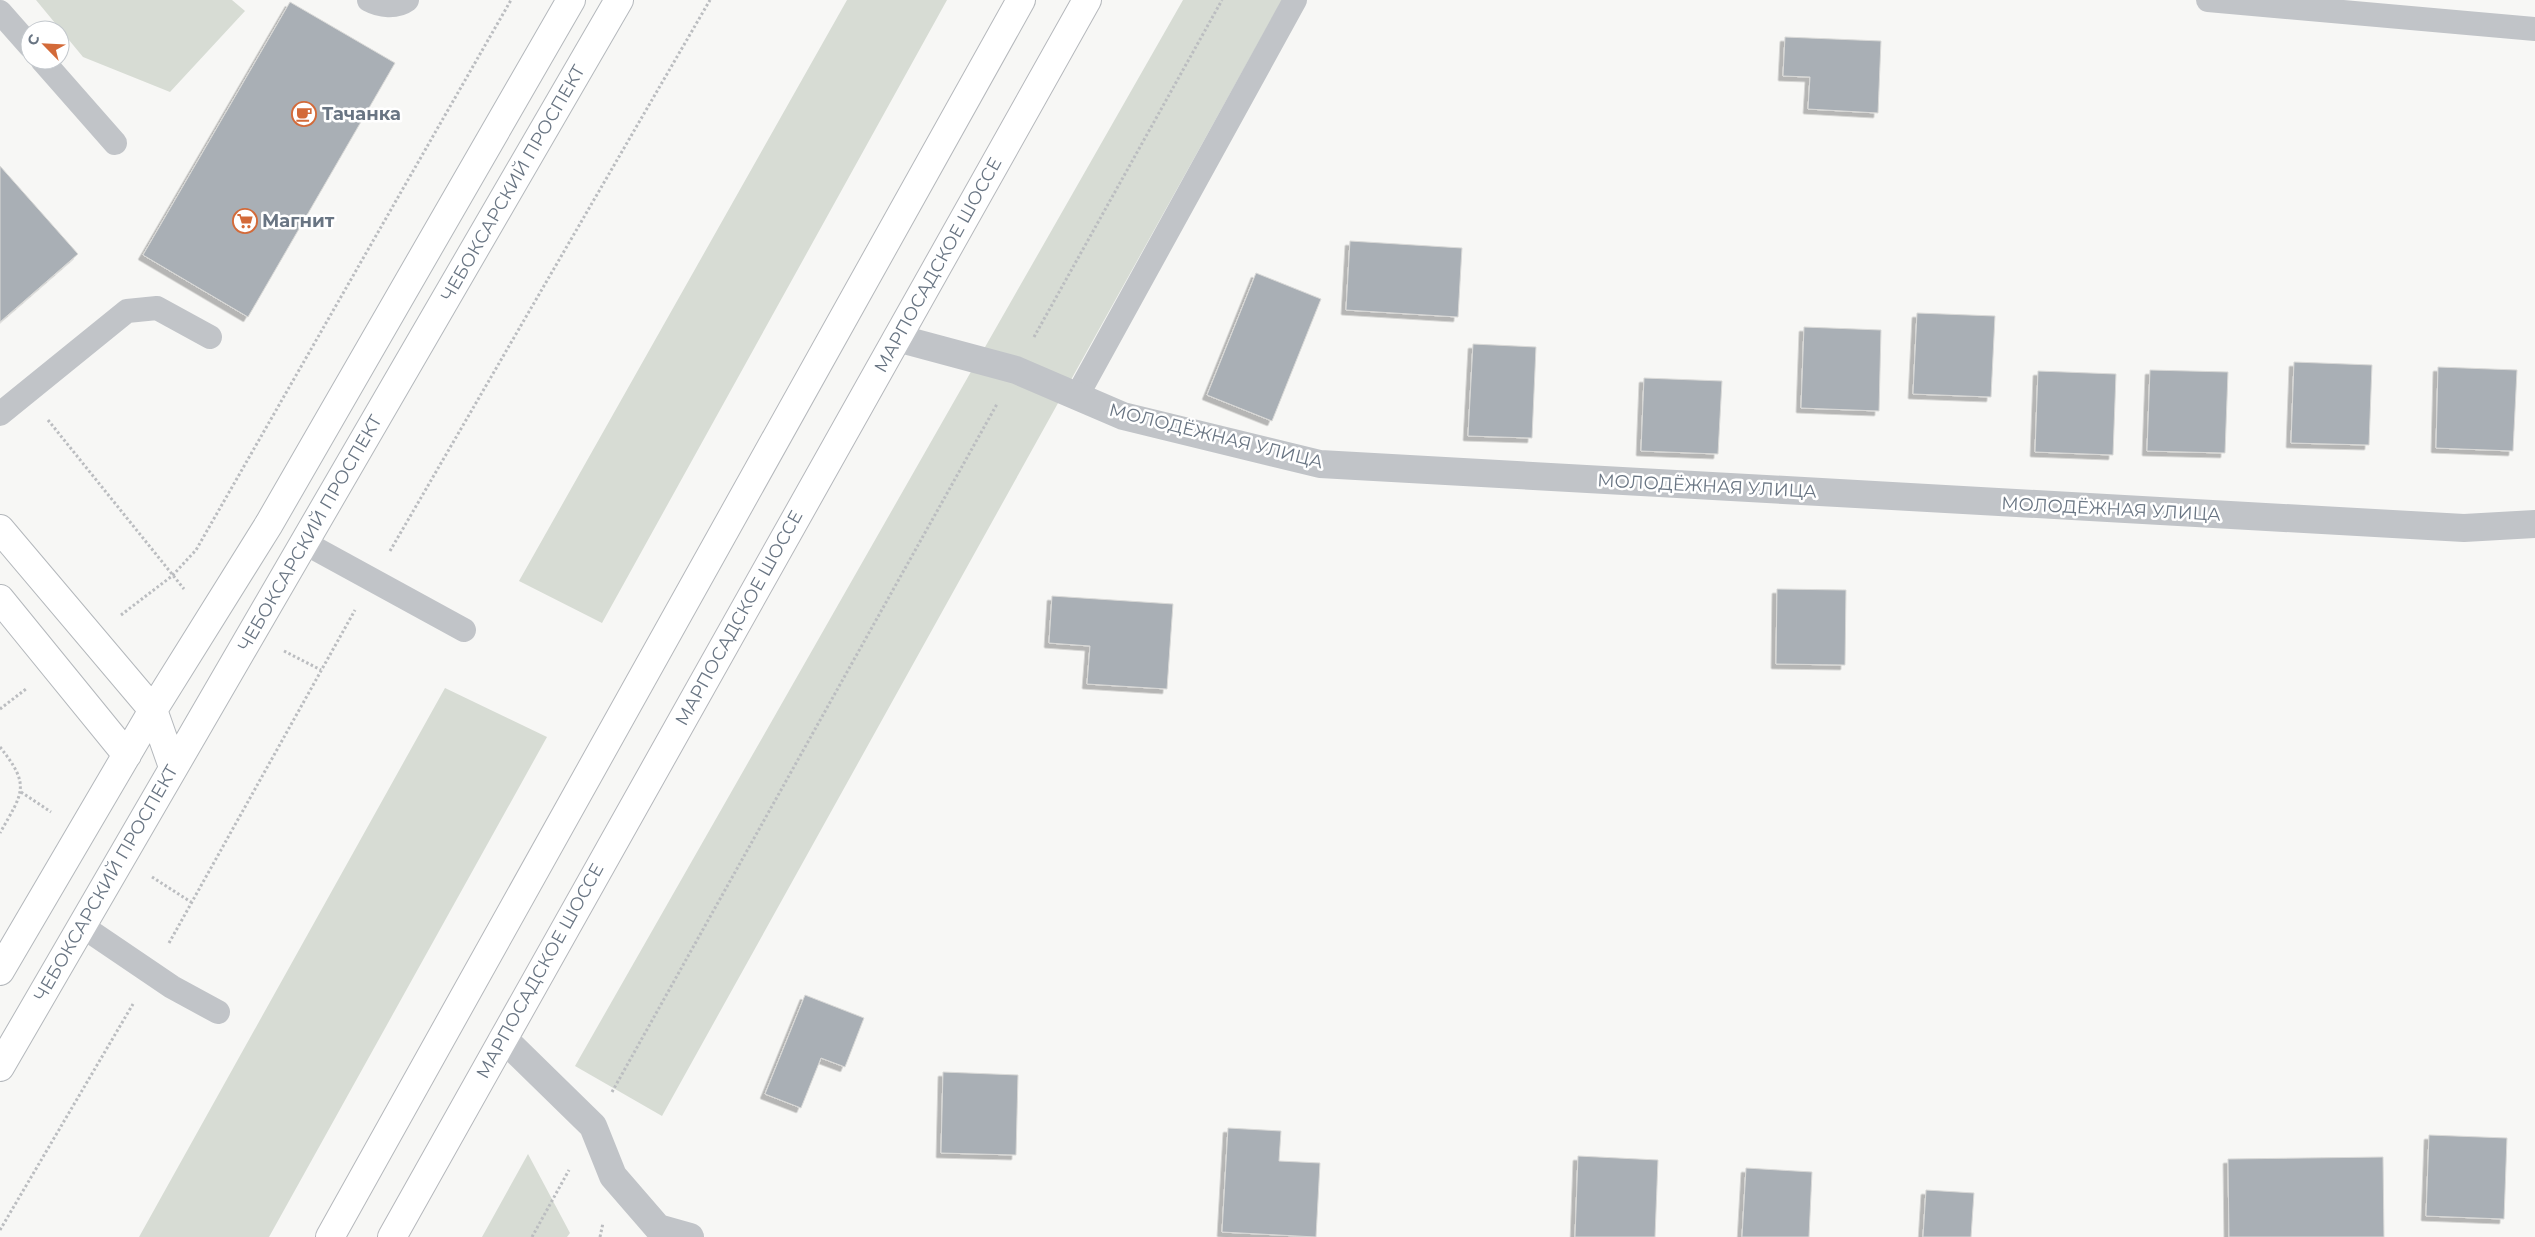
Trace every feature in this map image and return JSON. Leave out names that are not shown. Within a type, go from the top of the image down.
[{"type":"street","points":[[0,971],[153,710],[269,524],[571,0]]},
{"type":"street","name":"ЧЕБОКСАРСКИЙ ПРОСПЕКТ","points":[[0,1067],[619,0]]},
{"type":"street","points":[[330,1237],[1021,0]]},
{"type":"street","name":"МАРПОСАДСКОЕ ШОССЕ","points":[[392,1237],[1087,0]]},
{"type":"street","name":"МОЛОДЁЖНАЯ УЛИЦА","points":[[897,338],[1016,370],[1123,416],[1320,464],[2464,528],[2535,524]]},
{"type":"street","points":[[0,529],[153,710],[173,767]]},
{"type":"street","points":[[0,599],[127,755],[173,767]]},
{"type":"street","points":[[503,1038],[593,1126],[613,1176],[658,1228],[690,1237]]},
{"type":"lane","points":[[369,0],[378,5],[401,4],[407,0]]},
{"type":"lane","points":[[1077,396],[1295,0]]},
{"type":"lane","points":[[2208,0],[2535,29]]},
{"type":"lane","points":[[0,12],[20,35]]},
{"type":"lane","points":[[51,70],[115,143]]},
{"type":"lane","points":[[0,414],[127,311],[157,308],[210,337]]},
{"type":"lane","points":[[305,543],[464,630]]},
{"type":"lane","points":[[82,926],[172,986],[218,1012]]},
{"type":"path","points":[[120,616],[172,576],[196,550],[511,0]]},
{"type":"path","points":[[387,555],[710,0]]},
{"type":"path","points":[[532,1237],[1222,0]]},
{"type":"path","points":[[44,414],[172,576]]},
{"type":"path","points":[[164,950],[360,602]]},
{"type":"path","points":[[283,650],[321,670]]},
{"type":"path","points":[[0,709],[28,687]]},
{"type":"path","points":[[0,747],[20,776],[21,792],[0,833]]},
{"type":"path","points":[[21,792],[51,812]]},
{"type":"path","points":[[149,875],[191,902]]},
{"type":"path","points":[[0,1230],[138,996]]},
{"type":"shaded area","points":[[36,0],[232,0],[245,11],[170,92],[83,57],[70,41],[70,20],[52,20]]},
{"type":"shaded area","points":[[847,0],[947,0],[602,623],[519,581]]},
{"type":"shaded area","points":[[1183,0],[1282,0],[662,1116],[575,1066]]},
{"type":"shaded area","points":[[445,688],[547,737],[269,1237],[139,1237]]},
{"type":"shaded area","points":[[528,1154],[570,1233],[567,1237],[482,1237]]},
{"type":"building","points":[[290,2],[395,63],[248,317],[143,255]]},
{"type":"building","points":[[1785,37],[1881,41],[1878,113],[1808,109],[1810,77],[1783,76]]},
{"type":"building","points":[[0,166],[78,254],[0,322]]},
{"type":"building","points":[[1350,241],[1462,248],[1458,317],[1346,310]]},
{"type":"building","points":[[1256,273],[1321,299],[1272,421],[1207,395]]},
{"type":"building","points":[[1917,313],[1995,316],[1991,397],[1913,394]]},
{"type":"building","points":[[1804,327],[1881,330],[1879,411],[1801,408]]},
{"type":"building","points":[[1473,344],[1536,347],[1532,438],[1468,436]]},
{"type":"building","points":[[2294,362],[2372,365],[2369,445],[2291,443]]},
{"type":"building","points":[[2438,367],[2517,370],[2513,451],[2436,448]]},
{"type":"building","points":[[2150,370],[2228,372],[2225,453],[2147,451]]},
{"type":"building","points":[[2038,371],[2116,374],[2113,455],[2035,452]]},
{"type":"building","points":[[1644,378],[1722,381],[1718,454],[1641,451]]},
{"type":"building","points":[[1777,589],[1846,590],[1845,665],[1776,664]]},
{"type":"building","points":[[1052,596],[1173,604],[1167,689],[1087,684],[1090,646],[1049,643]]},
{"type":"building","points":[[805,995],[864,1018],[845,1067],[821,1058],[801,1108],[765,1094]]},
{"type":"building","points":[[943,1072],[1018,1075],[1016,1155],[941,1153]]},
{"type":"building","points":[[1228,1128],[1281,1131],[1279,1161],[1320,1163],[1316,1237],[1222,1232]]},
{"type":"building","points":[[2429,1135],[2507,1138],[2504,1219],[2426,1216]]},
{"type":"building","points":[[1578,1156],[1658,1160],[1655,1237],[1575,1237]]},
{"type":"building","points":[[2383,1157],[2384,1237],[2229,1237],[2228,1159]]},
{"type":"building","points":[[1746,1168],[1812,1172],[1809,1237],[1742,1237]]},
{"type":"building","points":[[1926,1190],[1974,1193],[1971,1237],[1923,1237]]},
{"type":"place","name":"Тачанка","points":[[304,114]]},
{"type":"place","name":"Магнит","points":[[245,221]]}]
